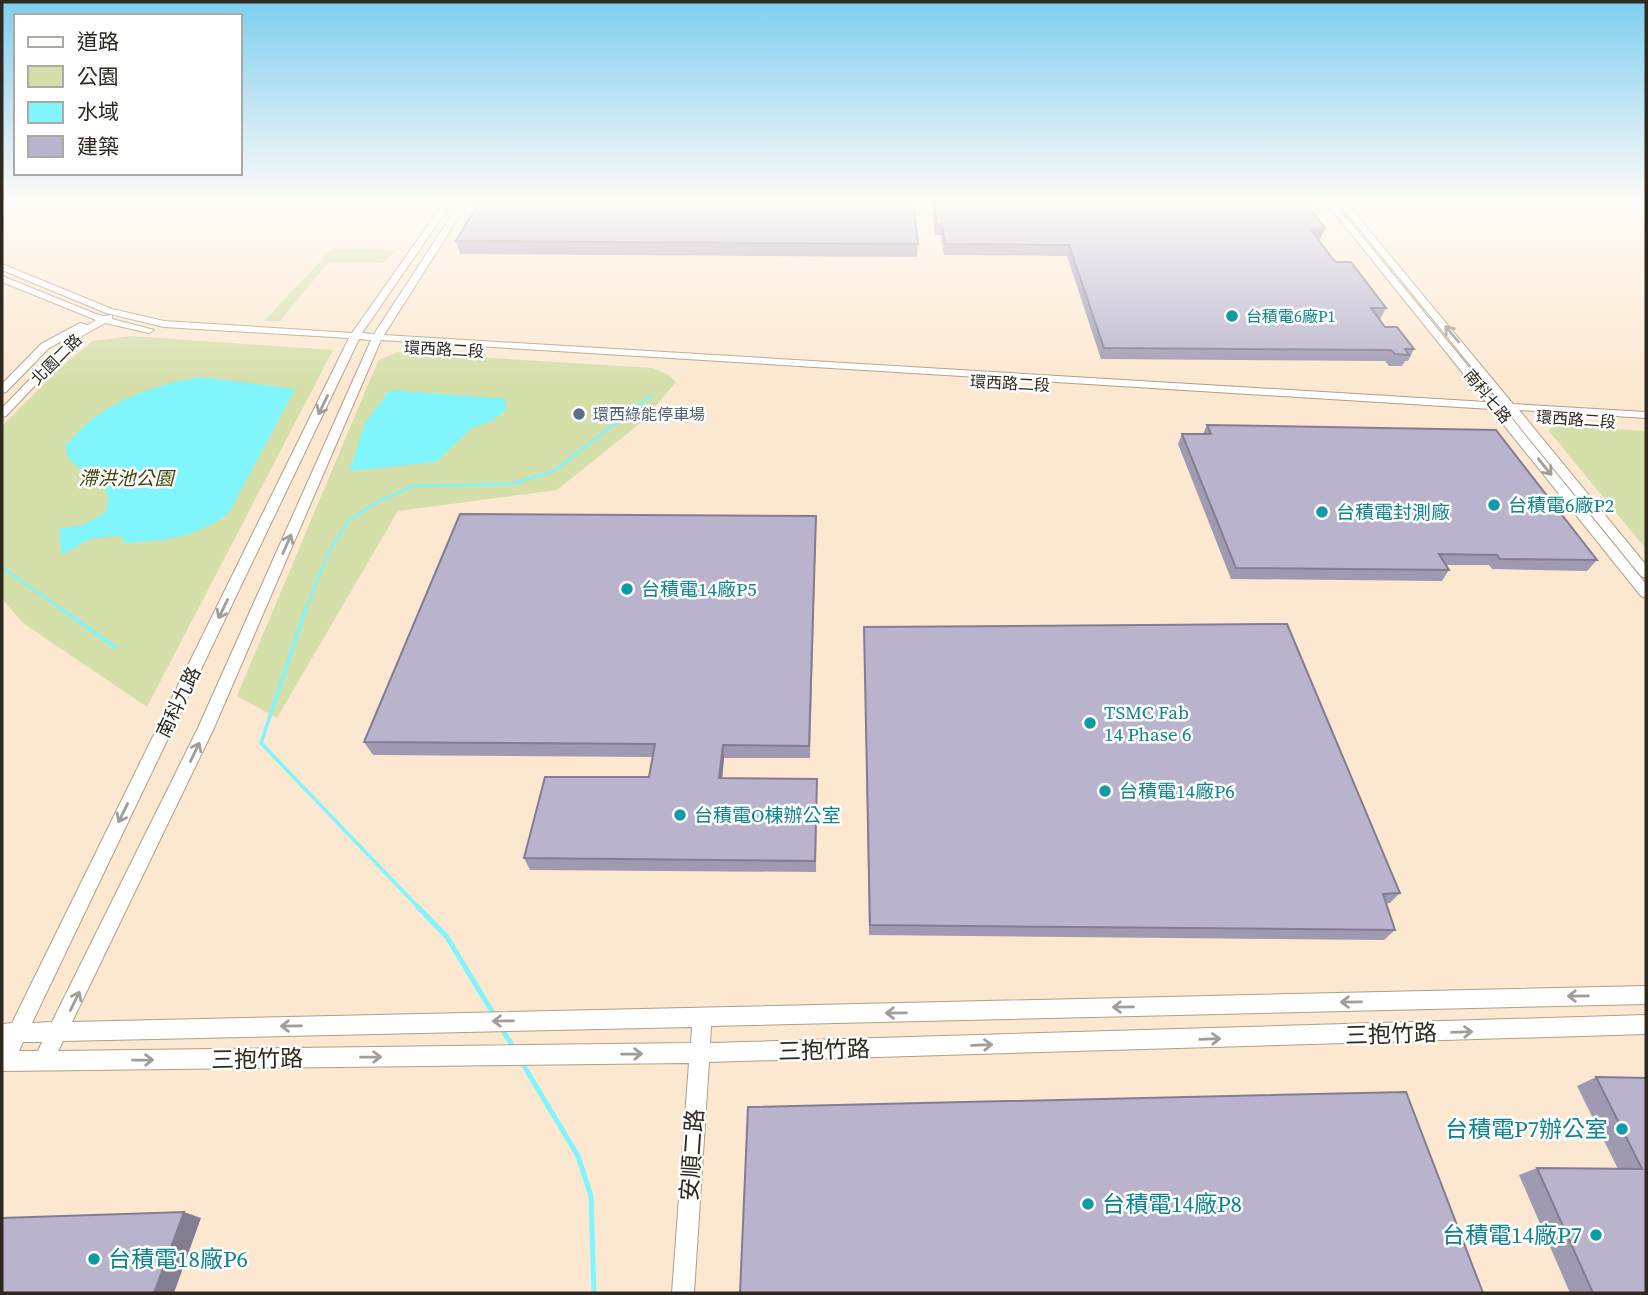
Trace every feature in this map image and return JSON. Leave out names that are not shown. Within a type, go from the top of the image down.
[{"type":"street","name":"南科九路","points":[[3,1061],[9,1032],[354,339],[407,261]]},
{"type":"street","name":"南科九路","points":[[43,1061],[60,1032],[206,728],[375,341],[426,261]]},
{"type":"street","name":"南科七路","points":[[1380,261],[1646,573]]},
{"type":"street","name":"南科七路","points":[[1389,261],[1507,410],[1646,593]]},
{"type":"street","points":[[2,267],[106,315],[125,327]]},
{"type":"street","points":[[2,279],[66,305],[106,315],[164,324],[354,339]]},
{"type":"street","points":[[45,346],[74,315],[66,305]]},
{"type":"street","name":"北園二路","points":[[2,390],[45,346],[106,315]]},
{"type":"street","name":"北園二路","points":[[2,414],[79,334],[106,315]]},
{"type":"street","points":[[67,347],[93,334],[125,327],[354,339]]},
{"type":"street","name":"環西路二段","points":[[354,339],[1507,410],[1646,415]]},
{"type":"street","name":"環西路二段","points":[[1507,410],[1646,423]]},
{"type":"street","name":"三抱竹路","points":[[9,1032],[1646,995]]},
{"type":"street","name":"安順二路","points":[[683,1293],[702,1017]]},
{"type":"street","name":"三抱竹路","points":[[3,1061],[699,1054],[1646,1025]]},
{"type":"shaded area","points":[[2,261],[1646,261],[1646,1293],[2,1293]]},
{"type":"green space","points":[[320,261],[385,261],[329,262],[279,322],[264,321]]},
{"type":"green space","name":"滯洪池公園","points":[[132,336],[333,350],[147,707],[23,623],[2,599],[2,426],[62,366],[93,341]]},
{"type":"green space","points":[[397,352],[652,368],[667,374],[676,382],[643,421],[557,490],[398,511],[277,718],[237,696],[378,361]]},
{"type":"green space","points":[[1557,425],[1646,431],[1646,549],[1548,430]]},
{"type":"water","points":[[200,377],[295,389],[230,511],[207,527],[180,536],[124,543],[122,536],[92,538],[62,555],[59,528],[81,526],[106,512],[108,500],[104,483],[70,461],[65,447],[93,419],[126,399],[162,386]]},
{"type":"water","points":[[390,390],[506,399],[505,411],[492,421],[472,428],[436,462],[350,471],[365,423]]},
{"type":"building","name":"台積電6廠P1","points":[[1075,261],[1351,262],[1386,308],[1371,308],[1385,327],[1397,327],[1414,349],[1405,349],[1409,355],[1395,354],[1391,350],[1104,348]]},
{"type":"building","name":"台積電封測廠","points":[[1207,425],[1496,430],[1597,560],[1500,559],[1497,555],[1439,554],[1449,570],[1236,568],[1182,434],[1211,434]]},
{"type":"building","name":"台積電14廠P5","points":[[460,514],[816,516],[809,746],[723,745],[719,778],[817,779],[815,861],[524,858],[545,777],[649,777],[655,744],[364,742]]},
{"type":"building","name":"台積電14廠P6","points":[[1287,624],[1400,893],[1383,894],[1395,930],[870,925],[864,627]]},
{"type":"building","name":"台積電14廠P7","points":[[1596,1077],[1646,1078],[1646,1293],[1593,1293],[1537,1168],[1642,1169]]},
{"type":"building","name":"台積電14廠P8","points":[[1406,1092],[1483,1293],[740,1293],[748,1107]]},
{"type":"building","name":"台積電18廠P6","points":[[184,1212],[154,1293],[2,1293],[2,1218]]},
{"type":"waterway","points":[[306,610],[329,551],[348,521],[377,502],[413,486],[511,484],[554,471],[652,395]]},
{"type":"waterway","points":[[2,567],[63,610]]},
{"type":"waterway","points":[[60,608],[115,647]]},
{"type":"waterway","points":[[306,608],[261,743],[420,909]]},
{"type":"waterway","points":[[418,907],[447,937],[494,1015]]},
{"type":"waterway","points":[[501,1028],[514,1048]]},
{"type":"waterway","points":[[521,1061],[578,1156],[591,1196],[594,1293]]},
{"type":"place","name":"台積電6廠P1","points":[[1232,316]]},
{"type":"place","name":"環西綠能停車場","points":[[579,414]]},
{"type":"place","name":"台積電6廠P2","points":[[1494,505]]},
{"type":"place","name":"台積電封測廠","points":[[1322,512]]},
{"type":"place","name":"台積電14廠P5","points":[[627,589]]},
{"type":"place","name":"TSMC Fab 14 Phase 6","points":[[1090,723]]},
{"type":"place","name":"台積電14廠P6","points":[[1105,791]]},
{"type":"place","name":"台積電O棟辦公室","points":[[680,815]]},
{"type":"place","name":"台積電P7辦公室","points":[[1622,1129]]},
{"type":"place","name":"台積電14廠P8","points":[[1088,1204]]},
{"type":"place","name":"台積電14廠P7","points":[[1596,1235]]},
{"type":"place","name":"台積電18廠P6","points":[[94,1259]]}]
